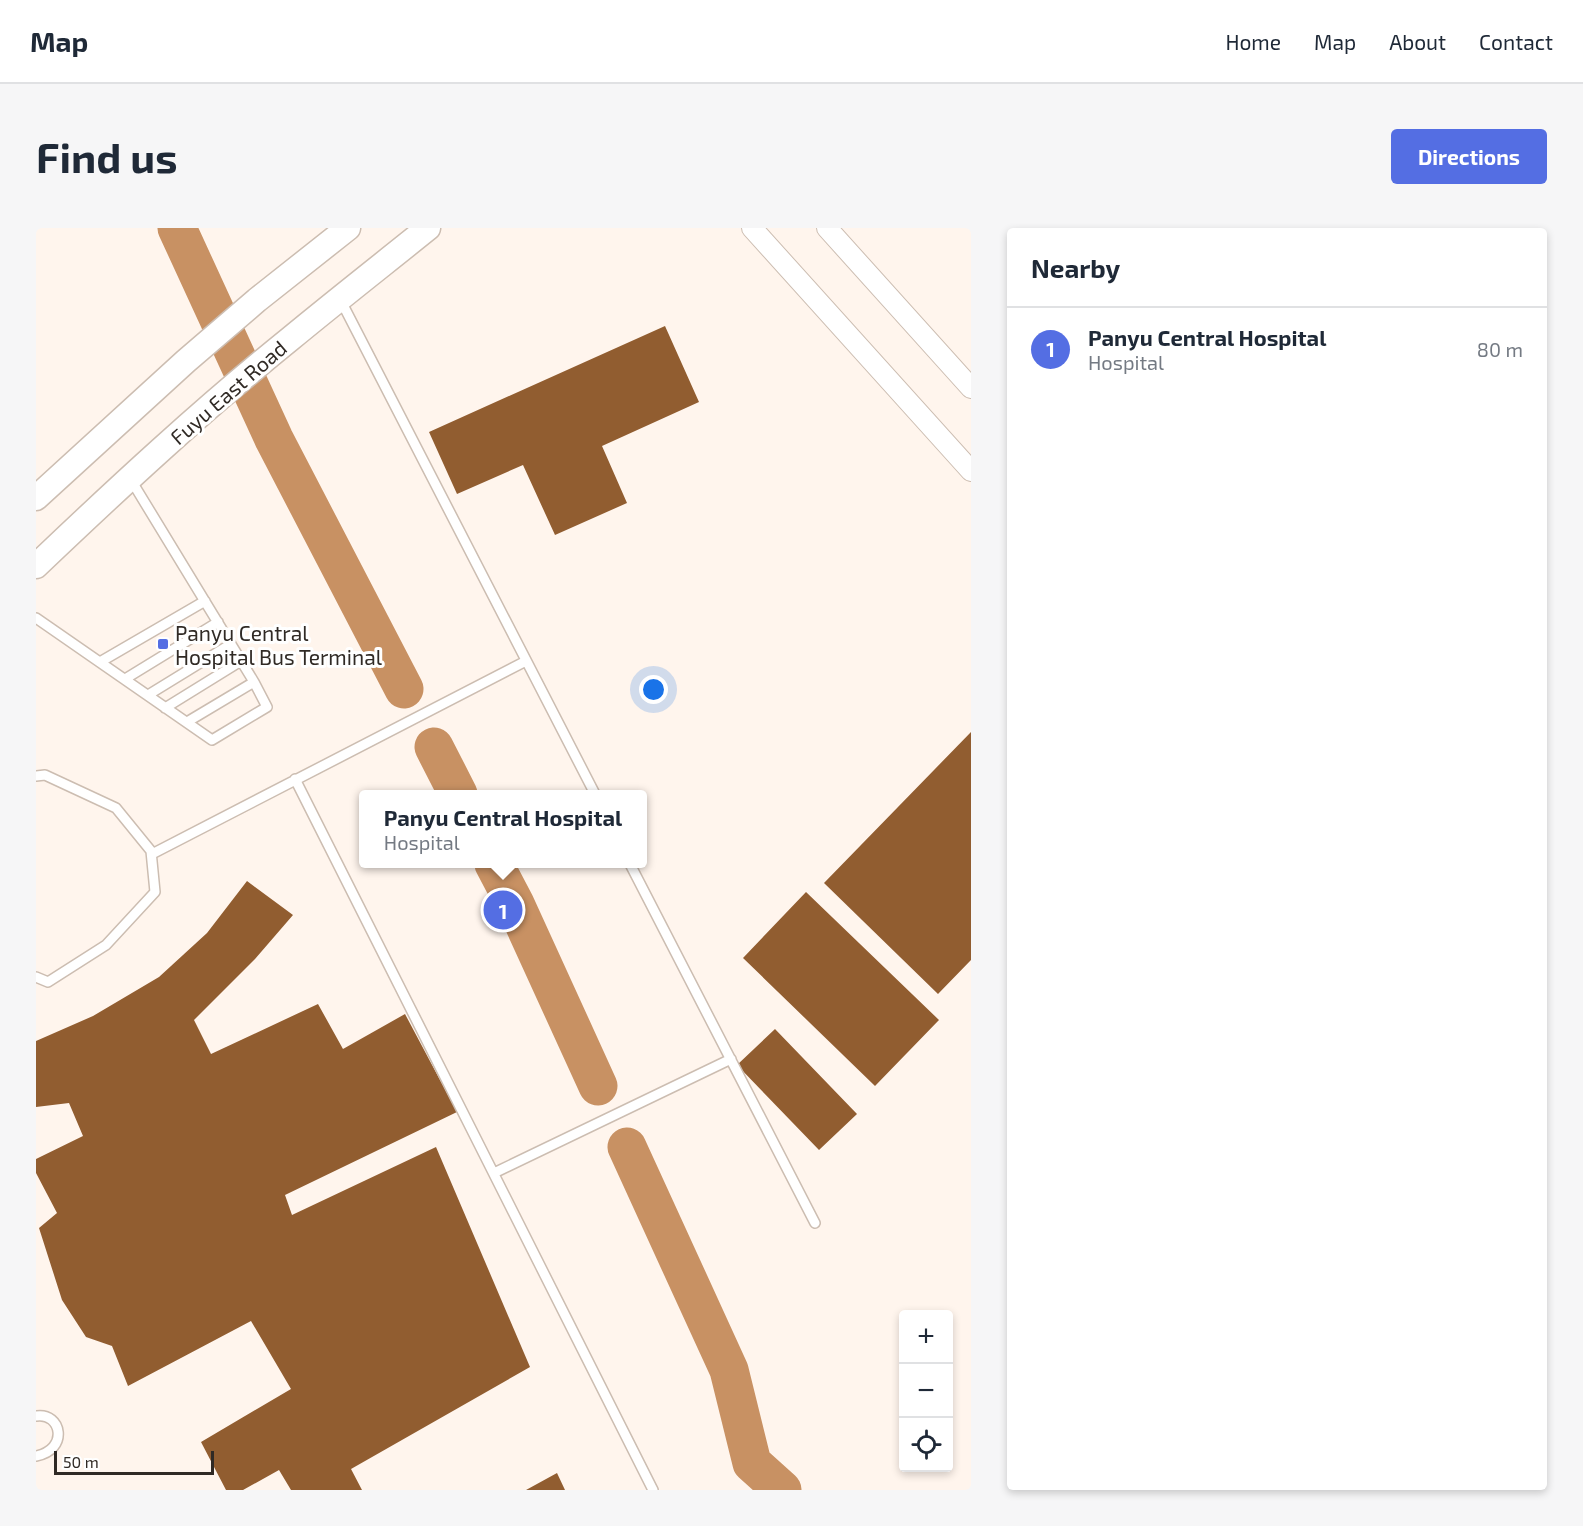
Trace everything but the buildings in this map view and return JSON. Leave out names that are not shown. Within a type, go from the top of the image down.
[{"type":"street","points":[[36,498],[186,360],[348,228]]},
{"type":"street","name":"Fuyu East Road","points":[[36,566],[130,478],[289,339],[428,228]]},
{"type":"street","points":[[752,228],[971,471]]},
{"type":"street","points":[[827,228],[971,388]]},
{"type":"lane","points":[[340,299],[592,790]]},
{"type":"lane","points":[[36,618],[212,740],[267,707],[130,478]]},
{"type":"lane","points":[[100,662],[205,601]]},
{"type":"lane","points":[[125,680],[218,622]]},
{"type":"lane","points":[[148,695],[231,644]]},
{"type":"lane","points":[[165,708],[241,661]]},
{"type":"lane","points":[[152,854],[526,661]]},
{"type":"lane","points":[[187,722],[254,682]]},
{"type":"lane","points":[[36,776],[45,776],[116,808],[152,854],[155,892],[106,945],[48,982],[36,977]]},
{"type":"lane","points":[[295,779],[653,1490]]},
{"type":"lane","points":[[632,868],[815,1223]]},
{"type":"lane","points":[[494,1173],[731,1059]]},
{"type":"lane","points":[[36,1416],[40,1415],[50,1419],[57,1427],[59,1437],[55,1447],[46,1454],[36,1456]]},
{"type":"waterway","points":[[177,228],[274,439],[404,689]]},
{"type":"waterway","points":[[434,747],[456,790]]},
{"type":"waterway","points":[[496,868],[515,904],[598,1086]]},
{"type":"waterway","points":[[627,1147],[729,1370],[752,1463],[782,1490]]},
{"type":"place","name":"Panyu Central Hospital Bus Terminal","points":[[163,644]]},
{"type":"place","name":"Panyu Central Hospital","points":[[503,910]]}]
